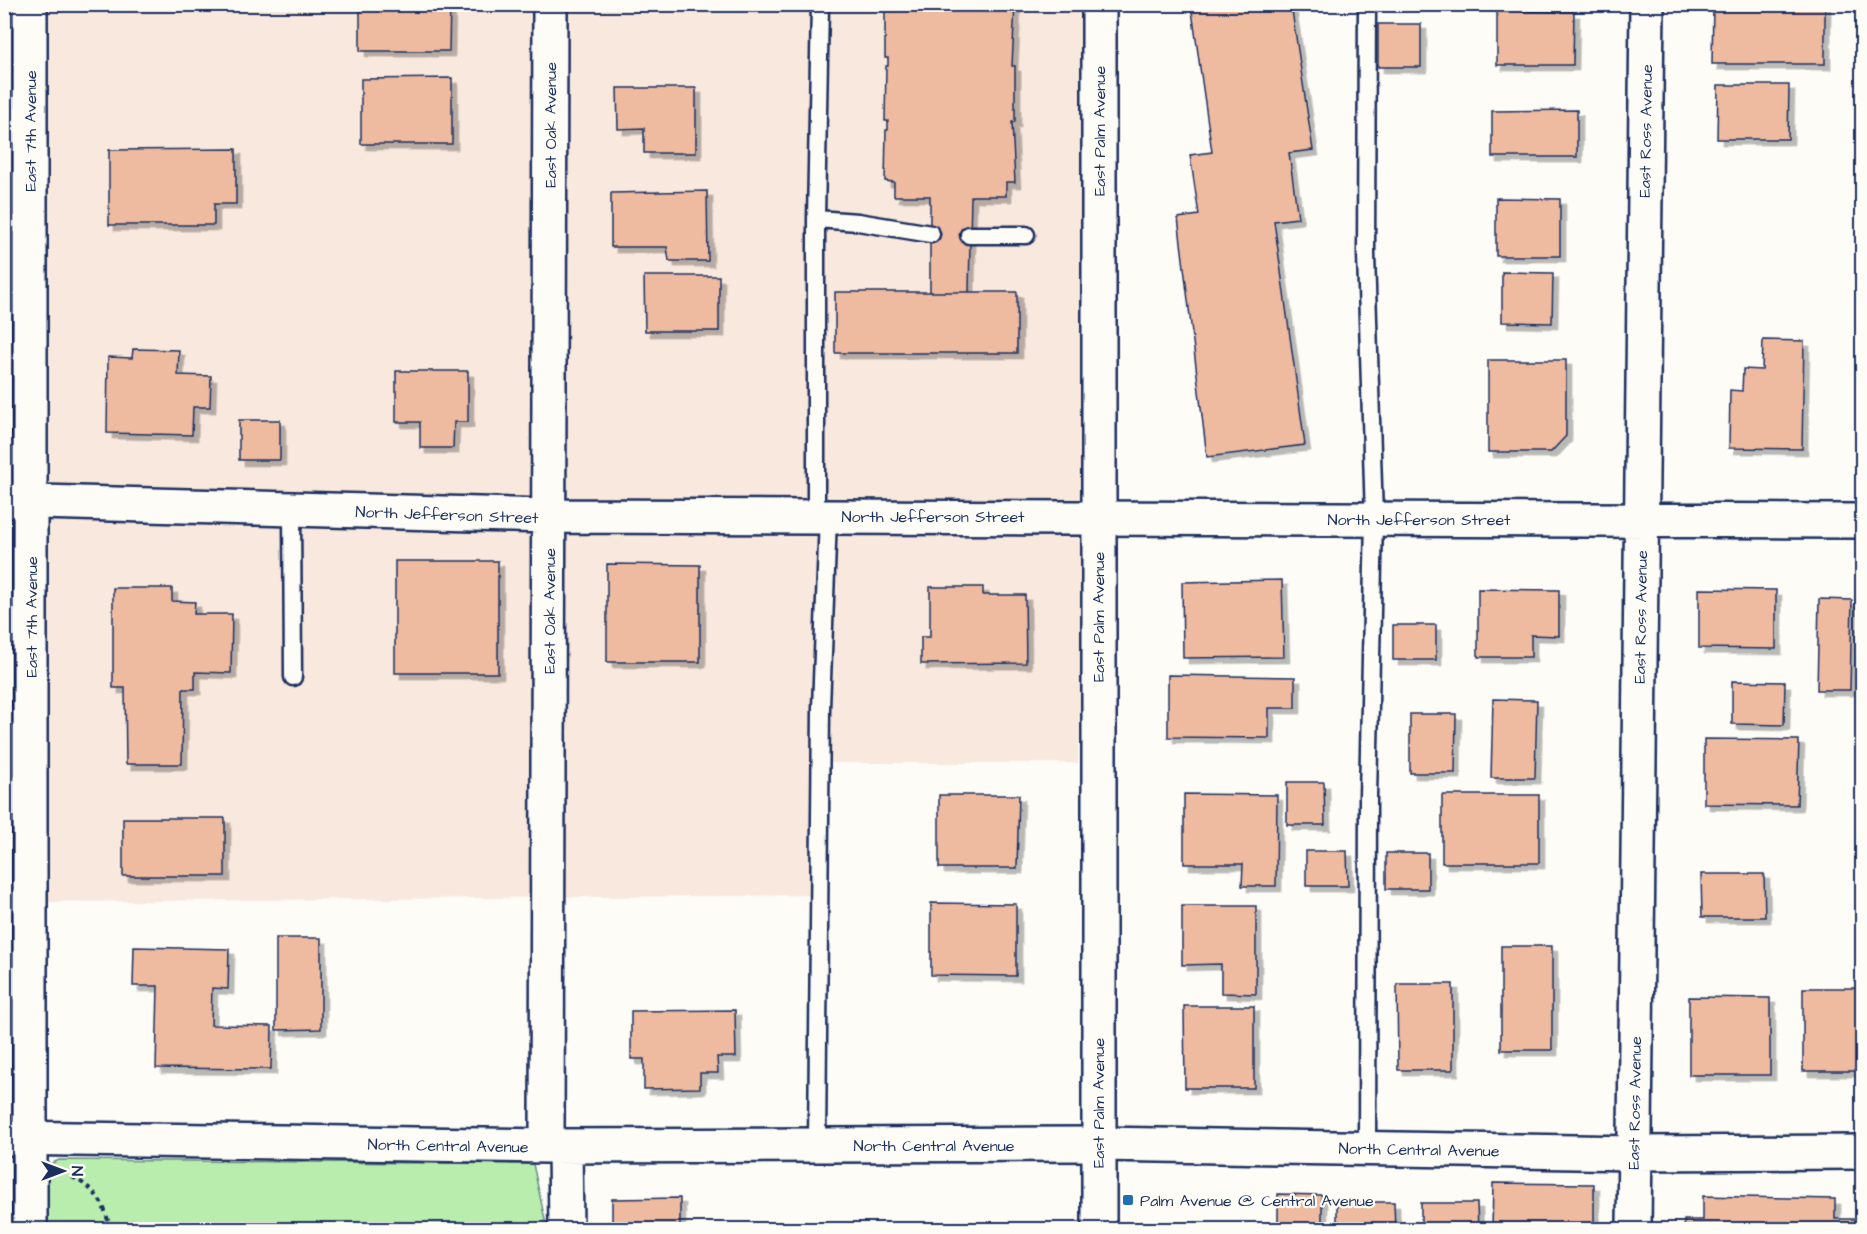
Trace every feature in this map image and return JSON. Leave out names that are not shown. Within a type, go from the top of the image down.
[{"type":"street","name":"East 7th Avenue","points":[[30,4],[18,501],[16,1138],[30,1230]]},
{"type":"street","name":"East Oak Avenue","points":[[550,4],[549,516],[556,1146],[566,1230]]},
{"type":"street","name":"East Palm Avenue","points":[[1099,4],[1099,1230]]},
{"type":"street","name":"East Ross Avenue","points":[[1634,1230],[1647,4]]},
{"type":"street","name":"North Jefferson Street","points":[[18,501],[549,516],[1863,521]]},
{"type":"street","name":"North Central Avenue","points":[[16,1138],[556,1146],[1098,1144],[1634,1153],[1863,1152]]},
{"type":"lane","points":[[817,1145],[822,516],[816,219],[820,4]]},
{"type":"lane","points":[[1367,4],[1366,254],[1374,519],[1368,797],[1367,1148]]},
{"type":"lane","points":[[816,219],[858,222],[931,234]]},
{"type":"lane","points":[[969,235],[1026,235]]},
{"type":"lane","points":[[292,509],[293,677]]},
{"type":"path","points":[[72,1177],[91,1186],[107,1215],[110,1230]]},
{"type":"shaded area","points":[[43,5],[1086,5],[1086,523],[1078,763],[815,763],[820,895],[37,902]]},
{"type":"green space","points":[[59,1160],[533,1164],[547,1229],[48,1229],[48,1165]]},
{"type":"green space","points":[[4,1173],[8,1181],[8,1229],[5,1229]]},
{"type":"building","points":[[360,4],[450,4],[449,51],[360,51]]},
{"type":"building","points":[[885,4],[1015,4],[1012,66],[1015,66],[1015,122],[1012,122],[1015,182],[1006,182],[1006,196],[971,196],[969,292],[930,292],[930,196],[894,196],[894,182],[885,181],[886,130],[888,130],[888,121],[885,121],[886,66],[888,66],[888,58],[885,58]]},
{"type":"building","points":[[1191,4],[1291,4],[1313,150],[1289,153],[1298,218],[1274,221],[1305,445],[1207,457],[1178,218],[1199,215],[1190,155],[1212,152]]},
{"type":"building","points":[[1713,4],[1825,4],[1825,64],[1712,64]]},
{"type":"building","points":[[1497,11],[1574,12],[1573,65],[1497,65]]},
{"type":"building","points":[[1378,24],[1421,24],[1421,67],[1378,67]]},
{"type":"building","points":[[452,78],[452,144],[361,144],[361,79]]},
{"type":"building","points":[[1718,85],[1789,85],[1788,139],[1717,139]]},
{"type":"building","points":[[617,88],[696,88],[696,153],[644,153],[644,128],[618,129]]},
{"type":"building","points":[[1577,110],[1577,157],[1492,157],[1492,111]]},
{"type":"building","points":[[236,149],[236,204],[214,204],[214,225],[109,225],[109,150]]},
{"type":"building","points":[[707,191],[708,261],[669,261],[667,247],[611,247],[611,193]]},
{"type":"building","points":[[1496,198],[1560,199],[1560,256],[1496,256]]},
{"type":"building","points":[[1502,272],[1553,273],[1552,323],[1502,322]]},
{"type":"building","points":[[644,276],[719,276],[719,331],[645,331]]},
{"type":"building","points":[[835,292],[1017,292],[1017,353],[835,353]]},
{"type":"building","points":[[1763,340],[1804,341],[1802,449],[1729,448],[1730,390],[1742,391],[1743,369],[1762,370]]},
{"type":"building","points":[[133,349],[179,350],[178,375],[211,376],[210,407],[193,407],[192,435],[107,433],[108,357],[132,358]]},
{"type":"building","points":[[1488,360],[1566,360],[1566,436],[1551,452],[1488,452]]},
{"type":"building","points":[[396,371],[468,371],[468,422],[454,422],[453,448],[420,448],[420,422],[396,422]]},
{"type":"building","points":[[239,420],[280,420],[280,460],[239,460]]},
{"type":"building","points":[[395,561],[498,561],[498,673],[395,673]]},
{"type":"building","points":[[607,564],[700,565],[700,662],[607,662]]},
{"type":"building","points":[[1282,580],[1284,657],[1183,658],[1182,582]]},
{"type":"building","points":[[930,587],[983,587],[983,595],[1025,595],[1026,663],[921,664],[921,637],[930,637]]},
{"type":"building","points":[[113,588],[172,588],[172,601],[195,602],[194,614],[232,614],[231,673],[195,672],[195,689],[183,689],[182,764],[126,764],[125,688],[113,688]]},
{"type":"building","points":[[1478,589],[1559,590],[1559,636],[1531,635],[1531,657],[1478,657]]},
{"type":"building","points":[[1699,589],[1776,590],[1776,649],[1699,648]]},
{"type":"building","points":[[1819,599],[1852,600],[1850,690],[1817,690]]},
{"type":"building","points":[[1393,625],[1436,625],[1436,660],[1393,660]]},
{"type":"building","points":[[1168,675],[1295,677],[1295,708],[1269,708],[1269,738],[1168,737]]},
{"type":"building","points":[[1732,681],[1785,682],[1784,725],[1732,724]]},
{"type":"building","points":[[1493,699],[1537,700],[1535,778],[1491,778]]},
{"type":"building","points":[[1410,714],[1456,714],[1455,773],[1410,773]]},
{"type":"building","points":[[1704,739],[1799,740],[1797,805],[1704,804]]},
{"type":"building","points":[[1287,782],[1324,782],[1325,825],[1287,825]]},
{"type":"building","points":[[1184,794],[1277,795],[1276,886],[1242,886],[1243,864],[1184,864]]},
{"type":"building","points":[[939,795],[1019,795],[1017,868],[939,868]]},
{"type":"building","points":[[1442,795],[1539,795],[1539,863],[1442,863]]},
{"type":"building","points":[[123,818],[225,818],[225,876],[123,876]]},
{"type":"building","points":[[1306,851],[1347,851],[1348,886],[1306,886]]},
{"type":"building","points":[[1386,853],[1428,853],[1428,889],[1386,889]]},
{"type":"building","points":[[1701,874],[1764,874],[1765,917],[1702,917]]},
{"type":"building","points":[[931,903],[1016,904],[1016,976],[931,975]]},
{"type":"building","points":[[1182,906],[1256,906],[1256,994],[1221,993],[1221,964],[1182,965]]},
{"type":"building","points":[[276,938],[321,938],[321,1029],[276,1030]]},
{"type":"building","points":[[1501,946],[1552,946],[1552,1050],[1501,1050]]},
{"type":"building","points":[[134,947],[229,949],[228,989],[212,988],[211,1025],[272,1026],[271,1069],[156,1068],[158,986],[133,986]]},
{"type":"building","points":[[1397,984],[1453,984],[1453,1070],[1398,1070]]},
{"type":"building","points":[[1803,988],[1862,988],[1862,1071],[1803,1071]]},
{"type":"building","points":[[1689,997],[1770,998],[1770,1075],[1689,1075]]},
{"type":"building","points":[[1184,1006],[1254,1006],[1254,1088],[1185,1088]]},
{"type":"building","points":[[735,1010],[736,1057],[717,1057],[718,1073],[700,1073],[700,1088],[644,1089],[644,1059],[631,1059],[631,1011]]},
{"type":"building","points":[[1493,1183],[1594,1184],[1594,1230],[1492,1230]]},
{"type":"building","points":[[1278,1194],[1322,1195],[1322,1230],[1278,1230]]},
{"type":"building","points":[[1703,1196],[1835,1199],[1835,1219],[1862,1219],[1862,1230],[1684,1230],[1684,1220],[1703,1220]]},
{"type":"building","points":[[680,1198],[680,1230],[612,1230],[612,1199]]},
{"type":"building","points":[[1337,1202],[1394,1202],[1395,1230],[1337,1230]]},
{"type":"building","points":[[1421,1203],[1477,1203],[1478,1230],[1421,1230]]},
{"type":"place","name":"Palm Avenue @ Central Avenue","points":[[1128,1200]]}]
